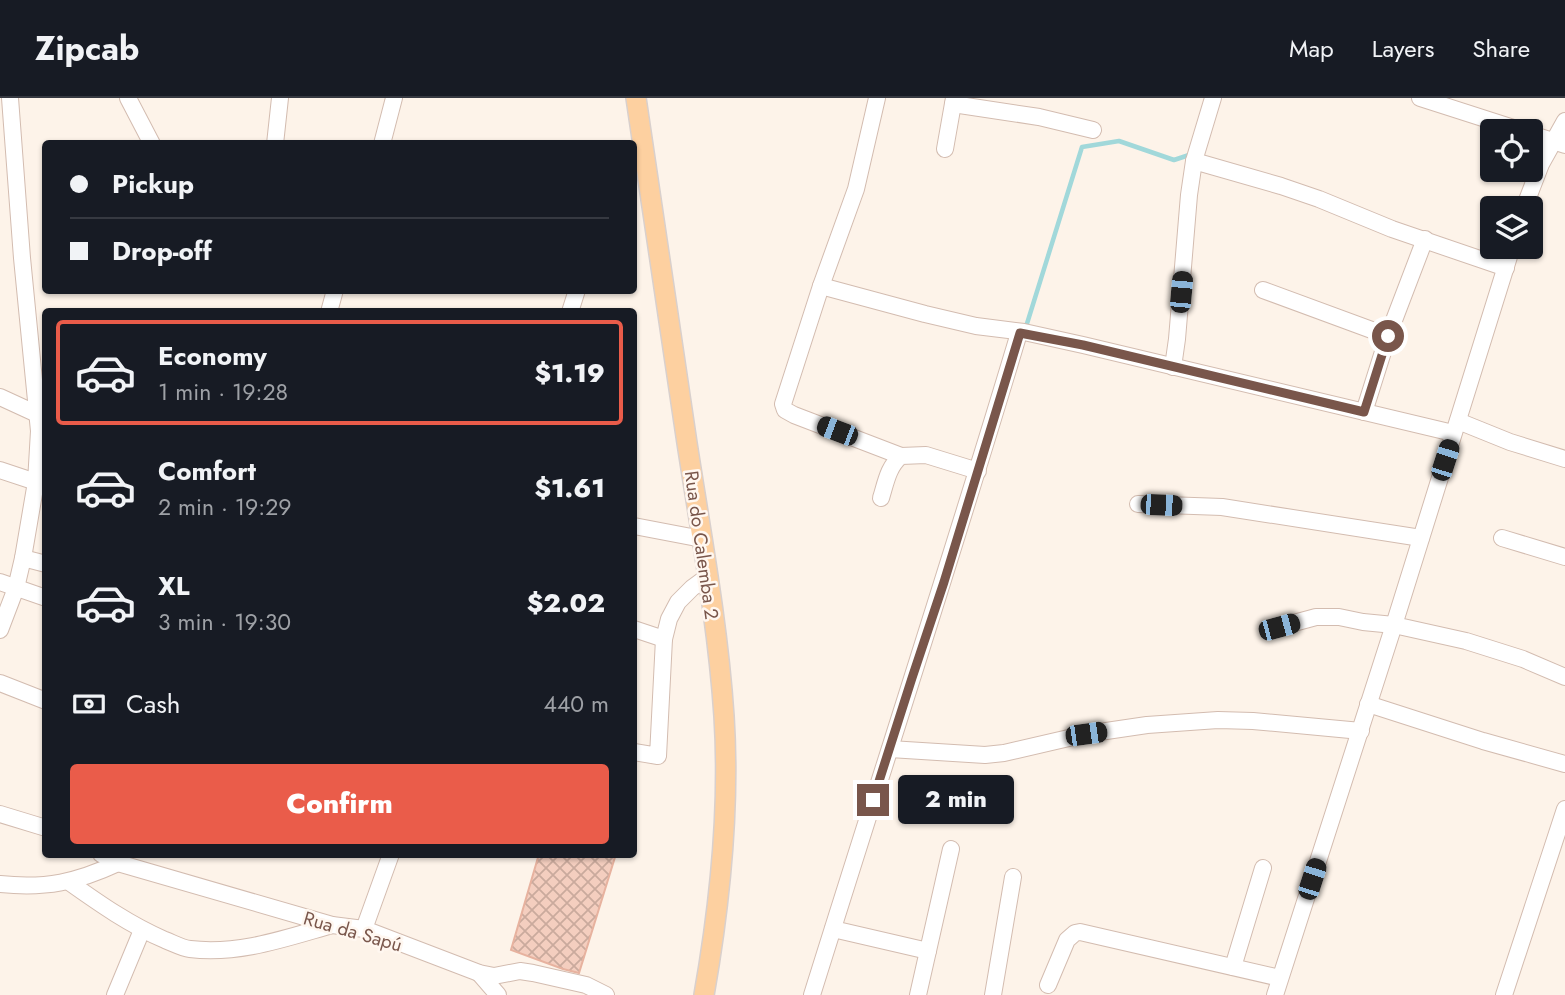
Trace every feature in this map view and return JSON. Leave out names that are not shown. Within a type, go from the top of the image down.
[{"type":"main road","name":"Rua do Calemba 2","points":[[638,101],[641,185],[702,539],[724,717],[725,803],[720,887],[704,995]]},
{"type":"street","points":[[0,630],[8,585],[23,558],[39,502],[36,482],[42,431],[37,414],[10,98]]},
{"type":"street","points":[[275,140],[279,98]]},
{"type":"street","points":[[386,140],[394,98]]},
{"type":"street","points":[[877,98],[856,189],[783,404],[785,411],[901,456],[926,455],[978,471]]},
{"type":"street","points":[[1173,367],[1194,161],[1213,98]]},
{"type":"street","points":[[1420,98],[1486,119]]},
{"type":"street","points":[[130,99],[150,140]]},
{"type":"street","points":[[945,149],[953,101],[1040,117],[1093,131]]},
{"type":"street","points":[[1529,196],[1541,164],[1559,143],[1565,121]]},
{"type":"street","points":[[1194,161],[1282,186],[1392,229],[1506,268]]},
{"type":"street","points":[[1364,412],[1388,336],[1424,240]]},
{"type":"street","points":[[1275,995],[1509,259]]},
{"type":"street","points":[[821,286],[976,326],[1024,332],[1364,412],[1456,427],[1565,459]]},
{"type":"street","points":[[1263,290],[1388,336]]},
{"type":"street","points":[[812,995],[1020,333]]},
{"type":"street","points":[[0,397],[37,414]]},
{"type":"street","points":[[881,498],[889,470],[901,456]]},
{"type":"street","points":[[0,470],[36,482]]},
{"type":"street","points":[[1138,504],[1222,507],[1421,538]]},
{"type":"street","points":[[637,527],[702,539]]},
{"type":"street","points":[[1502,538],[1565,556]]},
{"type":"street","points":[[23,558],[42,563]]},
{"type":"street","points":[[637,752],[659,756],[664,639],[669,619],[678,603],[707,577]]},
{"type":"street","points":[[8,585],[42,596]]},
{"type":"street","points":[[1279,627],[1316,617],[1339,617],[1394,625],[1466,640],[1523,659],[1565,677]]},
{"type":"street","points":[[637,630],[664,639]]},
{"type":"street","points":[[0,683],[42,699]]},
{"type":"street","points":[[1368,704],[1565,764]]},
{"type":"street","points":[[890,749],[985,755],[1086,734],[1147,725],[1218,720],[1253,720],[1361,731]]},
{"type":"street","points":[[1504,995],[1565,809]]},
{"type":"street","points":[[0,814],[42,827]]},
{"type":"street","points":[[918,995],[951,849]]},
{"type":"street","points":[[0,884],[41,886],[69,882],[94,874],[120,858]]},
{"type":"street","name":"Rua da Sapú","points":[[120,858],[332,925],[364,929],[479,973],[533,973],[586,985],[606,995]]},
{"type":"street","points":[[364,929],[390,858]]},
{"type":"street","points":[[1233,967],[1264,868]]},
{"type":"street","points":[[993,995],[1013,877]]},
{"type":"street","points":[[69,882],[142,930],[188,949],[252,947],[332,925]]},
{"type":"street","points":[[833,929],[928,951]]},
{"type":"street","points":[[116,995],[142,930]]},
{"type":"street","points":[[1048,985],[1067,940],[1080,932],[1280,978]]},
{"type":"street","points":[[479,973],[498,995]]},
{"type":"building","points":[[538,858],[615,858],[579,973],[511,950]]},
{"type":"waterway","points":[[1025,330],[1082,147],[1119,141],[1174,160],[1192,154]]},
{"type":"route","points":[[873,800],[944,582],[1020,333],[1083,345],[1364,412],[1388,336]]}]
